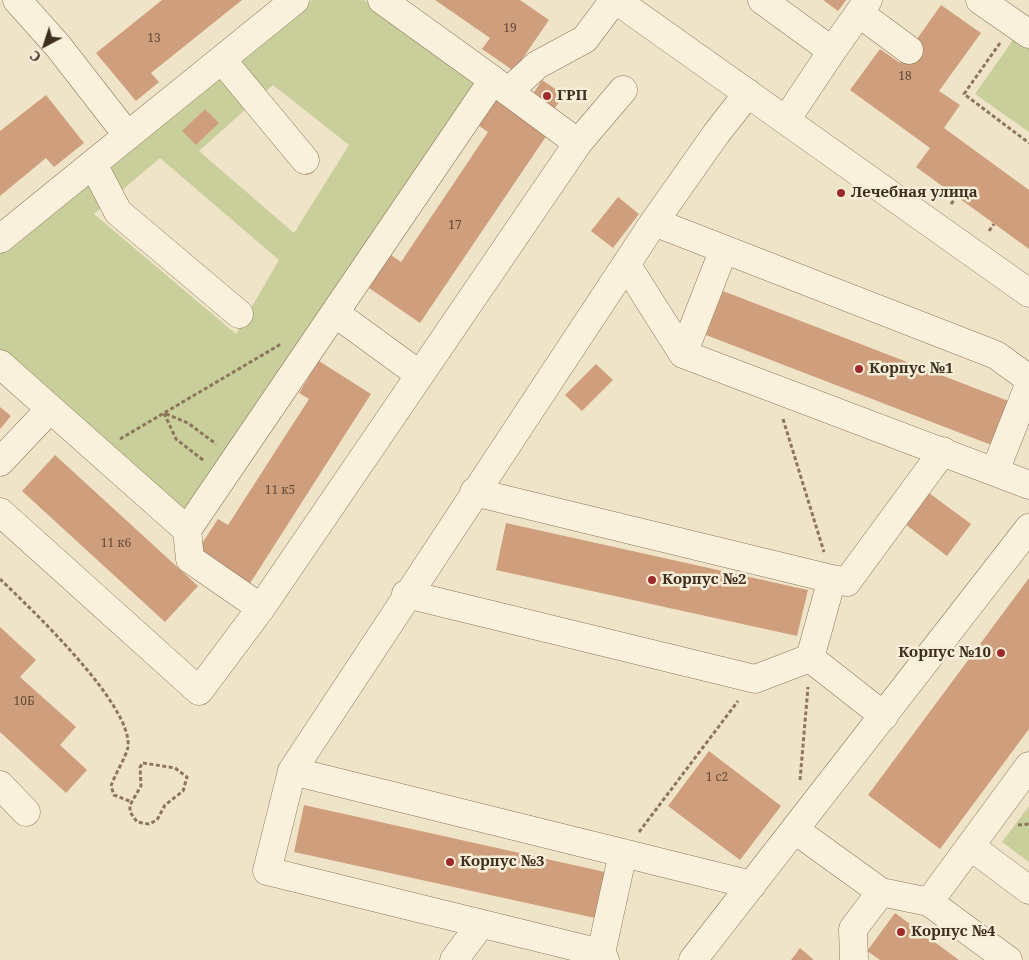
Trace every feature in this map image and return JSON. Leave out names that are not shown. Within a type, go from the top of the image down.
[{"type":"street","points":[[0,8],[10,0]]},
{"type":"street","points":[[17,0],[58,46],[128,136]]},
{"type":"street","points":[[0,239],[295,0]]},
{"type":"street","points":[[382,0],[578,143]]},
{"type":"street","points":[[261,608],[190,559],[187,530],[335,313],[501,85],[584,39],[615,0],[1029,293]]},
{"type":"street","points":[[980,0],[1021,29]]},
{"type":"street","points":[[765,1],[832,51]]},
{"type":"street","points":[[786,120],[864,6],[909,50]]},
{"type":"street","points":[[222,60],[305,160]]},
{"type":"street","points":[[0,512],[199,691],[261,608],[578,143],[623,90]]},
{"type":"street","points":[[623,853],[603,957],[481,924],[267,871],[292,771],[406,594],[654,222],[716,134],[748,93]]},
{"type":"street","points":[[93,164],[118,212],[239,314]]},
{"type":"street","points":[[654,222],[996,355],[1029,379]]},
{"type":"street","points":[[683,354],[724,249]]},
{"type":"street","points":[[626,264],[683,354],[1029,485]]},
{"type":"street","points":[[335,313],[420,375]]},
{"type":"street","points":[[0,364],[187,530]]},
{"type":"street","points":[[995,472],[1029,384]]},
{"type":"street","points":[[0,462],[50,409]]},
{"type":"street","points":[[474,492],[847,582],[943,451]]},
{"type":"street","points":[[693,960],[1029,528]]},
{"type":"street","points":[[810,658],[832,579]]},
{"type":"street","points":[[406,594],[755,679],[810,658]]},
{"type":"street","points":[[810,658],[884,716]]},
{"type":"street","points":[[929,902],[1029,766]]},
{"type":"street","points":[[292,771],[752,885]]},
{"type":"street","points":[[0,785],[26,812]]},
{"type":"street","points":[[795,830],[881,892],[929,902],[1008,960]]},
{"type":"street","points":[[970,846],[1029,890]]},
{"type":"street","points":[[854,960],[853,929],[881,892]]},
{"type":"street","points":[[454,960],[481,924]]},
{"type":"path","points":[[1021,29],[964,94],[1029,143]]},
{"type":"path","points":[[951,204],[956,196]]},
{"type":"path","points":[[989,231],[994,224]]},
{"type":"path","points":[[98,452],[285,342]]},
{"type":"path","points":[[773,388],[832,579]]},
{"type":"path","points":[[164,413],[188,423],[230,468]]},
{"type":"path","points":[[164,413],[176,439],[230,468]]},
{"type":"path","points":[[0,579],[47,623],[94,677],[124,726],[128,748],[111,786],[114,795],[132,802]]},
{"type":"path","points":[[799,783],[810,658]]},
{"type":"path","points":[[623,853],[755,679]]},
{"type":"path","points":[[143,763],[175,768],[188,777],[184,791],[165,805],[157,820],[149,824],[137,822],[130,812],[132,802],[140,791],[140,767],[143,763]]},
{"type":"green space","points":[[312,0],[364,0],[480,83],[184,520],[0,355],[0,253]],"holes":[[[273,85],[349,145],[294,233],[199,151]],[[205,109],[218,123],[196,145],[183,131]],[[160,158],[279,260],[236,334],[94,214]]]},
{"type":"green space","points":[[1015,37],[1029,46],[1029,132],[975,94]]},
{"type":"green space","points":[[1029,806],[1029,862],[1002,842]]},
{"type":"building","points":[[162,0],[242,0],[151,73],[159,82],[136,101],[96,53]]},
{"type":"building","points":[[435,0],[520,0],[549,20],[514,71],[482,49],[490,38]]},
{"type":"building","points":[[823,0],[846,0],[838,11]]},
{"type":"building","points":[[941,5],[981,33],[939,91],[960,105],[944,128],[1029,190],[1029,249],[916,167],[930,148],[850,90],[880,49],[900,63]]},
{"type":"building","name":"ГРП","points":[[542,80],[564,95],[552,112],[531,97]]},
{"type":"building","points":[[46,95],[84,143],[54,167],[46,158],[0,196],[0,131]]},
{"type":"building","points":[[495,100],[547,135],[420,323],[369,288],[391,255],[401,262],[488,132],[478,125]]},
{"type":"building","points":[[205,109],[219,123],[196,145],[182,131]]},
{"type":"building","points":[[618,197],[639,214],[613,248],[591,231]]},
{"type":"building","name":"Корпус №1","points":[[723,291],[1011,402],[994,446],[706,335]]},
{"type":"building","points":[[319,361],[371,394],[249,585],[197,551],[218,519],[228,525],[309,399],[299,393]]},
{"type":"building","points":[[596,364],[613,380],[582,411],[565,395]]},
{"type":"building","points":[[0,407],[11,416],[0,429]]},
{"type":"building","points":[[55,455],[198,586],[165,622],[22,491]]},
{"type":"building","points":[[925,490],[971,524],[947,556],[901,521]]},
{"type":"building","name":"Корпус №2","points":[[506,523],[808,590],[797,636],[496,570]]},
{"type":"building","name":"Корпус №10","points":[[1029,578],[1029,729],[940,849],[868,795]]},
{"type":"building","points":[[0,627],[36,660],[20,677],[76,727],[60,745],[87,770],[66,793],[0,732]]},
{"type":"building","points":[[709,751],[781,806],[740,860],[668,806]]},
{"type":"building","name":"Корпус №3","points":[[304,805],[605,872],[595,918],[294,852]]},
{"type":"building","name":"Корпус №4","points":[[895,913],[959,960],[880,960],[867,951]]},
{"type":"building","points":[[800,948],[814,960],[791,960]]},
{"type":"place","name":"ГРП","points":[[547,96]]},
{"type":"place","name":"Лечебная улица","points":[[841,193]]},
{"type":"place","name":"Корпус №1","points":[[859,369]]},
{"type":"place","name":"Корпус №2","points":[[652,580]]},
{"type":"place","name":"Корпус №10","points":[[1001,653]]},
{"type":"place","name":"Корпус №3","points":[[450,862]]},
{"type":"place","name":"Корпус №4","points":[[901,932]]}]
